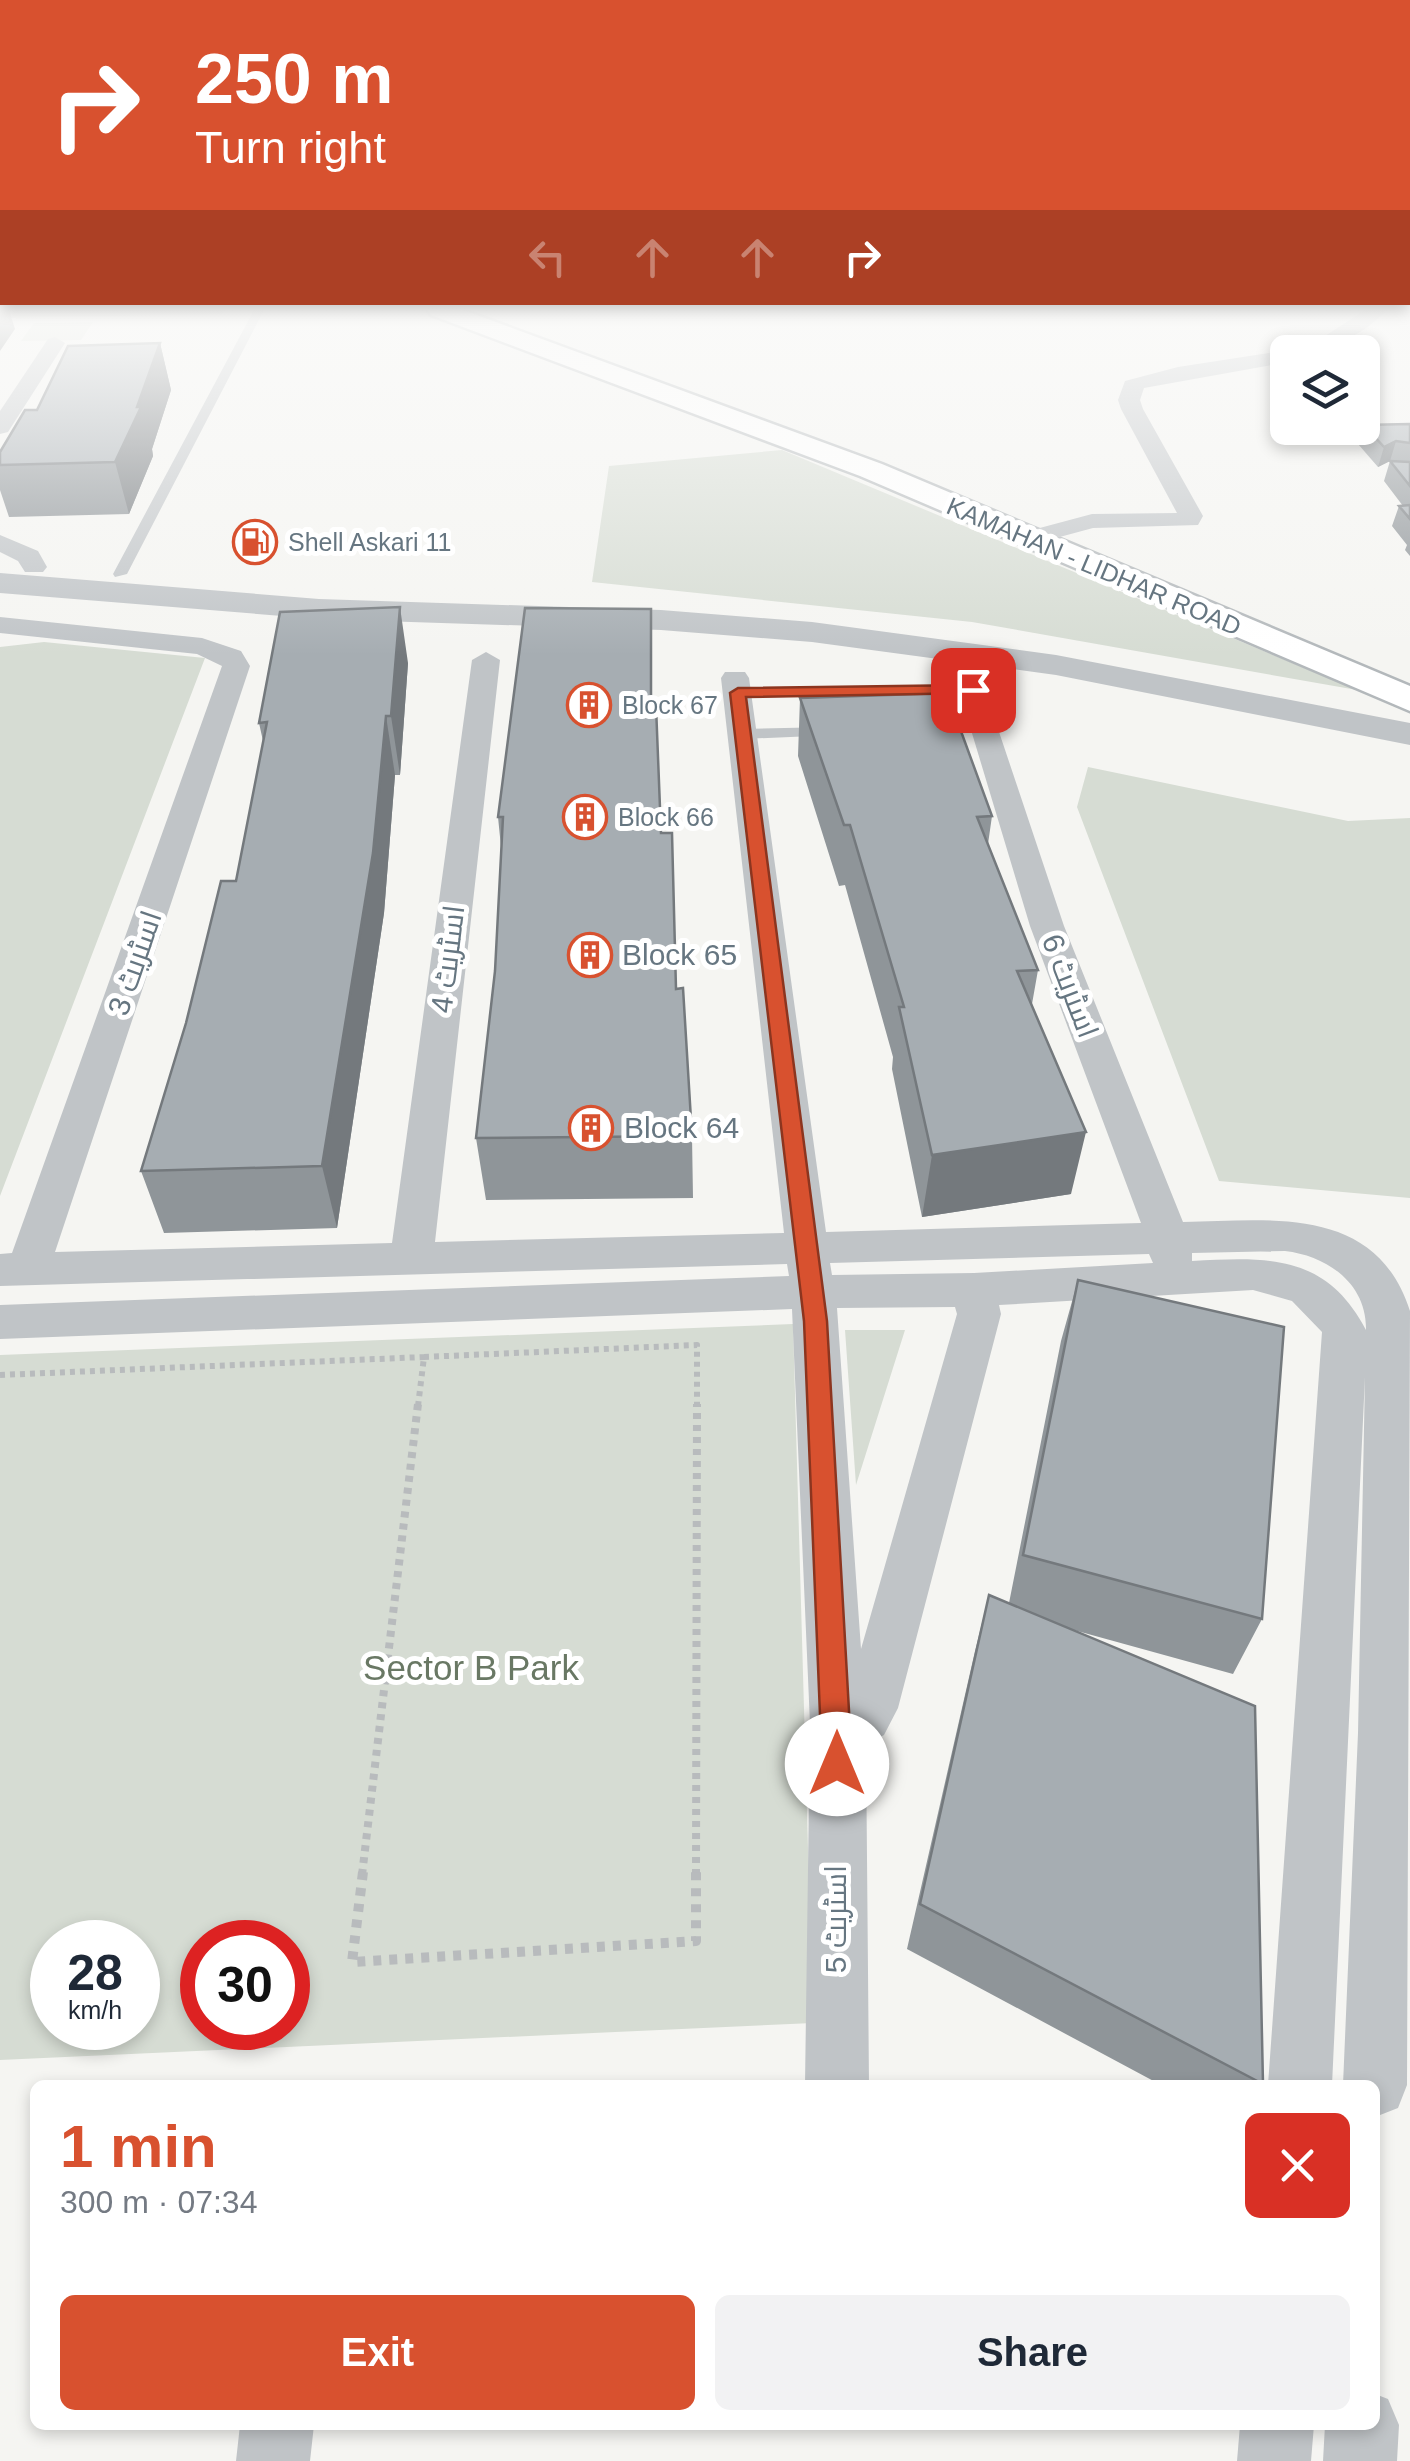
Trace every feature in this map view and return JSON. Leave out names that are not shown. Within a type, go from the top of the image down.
[{"type":"main road","name":"KAMAHAN - LIDHAR ROAD","points":[[751,425],[1030,538],[1401,698]]},
{"type":"street","points":[[1030,538],[1092,521],[1189,520],[1191,516],[1141,425]]},
{"type":"street","points":[[0,542],[29,556],[17,566]]},
{"type":"street","points":[[17,566],[585,609],[936,646],[1056,665],[1410,734]]},
{"type":"street","points":[[0,583],[319,609],[705,605],[978,635],[1401,698]]},
{"type":"street","name":"اسٹریٹ 3","points":[[0,625],[202,646],[231,657],[236,666],[14,1270]]},
{"type":"street","name":"اسٹریٹ 4","points":[[411,1259],[486,660]]},
{"type":"street","name":"اسٹریٹ 5","points":[[736,686],[809,1271],[838,1724],[837,2080]]},
{"type":"street","name":"اسٹریٹ 6","points":[[973,690],[977,730],[1171,1257]]},
{"type":"street","points":[[14,1270],[411,1259],[809,1271],[974,1290],[1311,1238],[1356,1260],[1380,1286],[1389,1316],[1397,1868],[1394,2028],[1377,2080]]},
{"type":"street","points":[[0,1322],[809,1271],[1171,1257],[1281,1277],[1312,1288],[1337,1315],[1345,1332],[1300,2080]]},
{"type":"street","points":[[1312,1288],[1356,1260]]},
{"type":"street","points":[[838,1724],[853,1724],[865,1718],[871,1708],[979,1314],[974,1290]]},
{"type":"street","points":[[1316,1841],[1397,1868]]},
{"type":"street","points":[[272,2461],[276,2430]]},
{"type":"street","points":[[1274,2461],[1277,2430]]},
{"type":"street","points":[[1360,2461],[1362,2430]]},
{"type":"lane","points":[[120,574],[199,425]]},
{"type":"lane","points":[[736,686],[973,690]]},
{"type":"lane","points":[[743,734],[855,732]]},
{"type":"path","points":[[0,1375],[424,1355],[697,1345],[696,1941],[352,1962],[424,1355]]},
{"type":"green space","points":[[782,450],[1357,690],[972,622],[592,582],[609,466]]},
{"type":"green space","points":[[44,642],[205,658],[0,1196],[0,647]]},
{"type":"green space","points":[[1088,767],[1348,821],[1410,818],[1410,1198],[1219,1181],[1077,807]]},
{"type":"green space","name":"Sector B Park","points":[[793,1324],[813,2023],[310,2046],[310,1920],[180,1920],[180,2050],[220,2050],[0,2060],[0,1355]]},
{"type":"green space","points":[[845,1330],[905,1330],[856,1485]]},
{"type":"building","points":[[16,425],[133,425],[115,462],[0,465],[0,452]]},
{"type":"building","points":[[1380,425],[1410,425],[1410,443],[1396,441],[1384,447],[1380,443]]},
{"type":"building","points":[[1390,461],[1410,462],[1410,486]]},
{"type":"building","points":[[1410,505],[1410,519],[1399,506]]},
{"type":"building","points":[[400,607],[373,853],[322,1166],[141,1171],[186,1023],[221,881],[236,881],[267,722],[259,723],[280,612]]},
{"type":"building","points":[[525,608],[651,609],[651,706],[656,706],[661,833],[672,833],[676,989],[683,988],[692,1136],[476,1138],[495,971],[503,817],[498,817]]},
{"type":"building","points":[[947,693],[992,816],[977,817],[1038,970],[1017,971],[1086,1132],[932,1155],[899,1007],[904,1007],[850,825],[844,825],[800,698]]},
{"type":"building","points":[[1078,1280],[1284,1327],[1262,1619],[1023,1555]]},
{"type":"building","points":[[989,1595],[1255,1706],[1263,2080],[1255,2080],[920,1904]]},
{"type":"place","name":"Shell Askari 11","points":[[255,542]]},
{"type":"place","name":"Block 67","points":[[589,705]]},
{"type":"place","name":"Block 66","points":[[585,817]]},
{"type":"place","name":"Block 65","points":[[590,955]]},
{"type":"place","name":"Block 64","points":[[591,1128]]},
{"type":"route","points":[[837,1764],[816,1321],[801,1228],[738,693],[973,690]]}]
